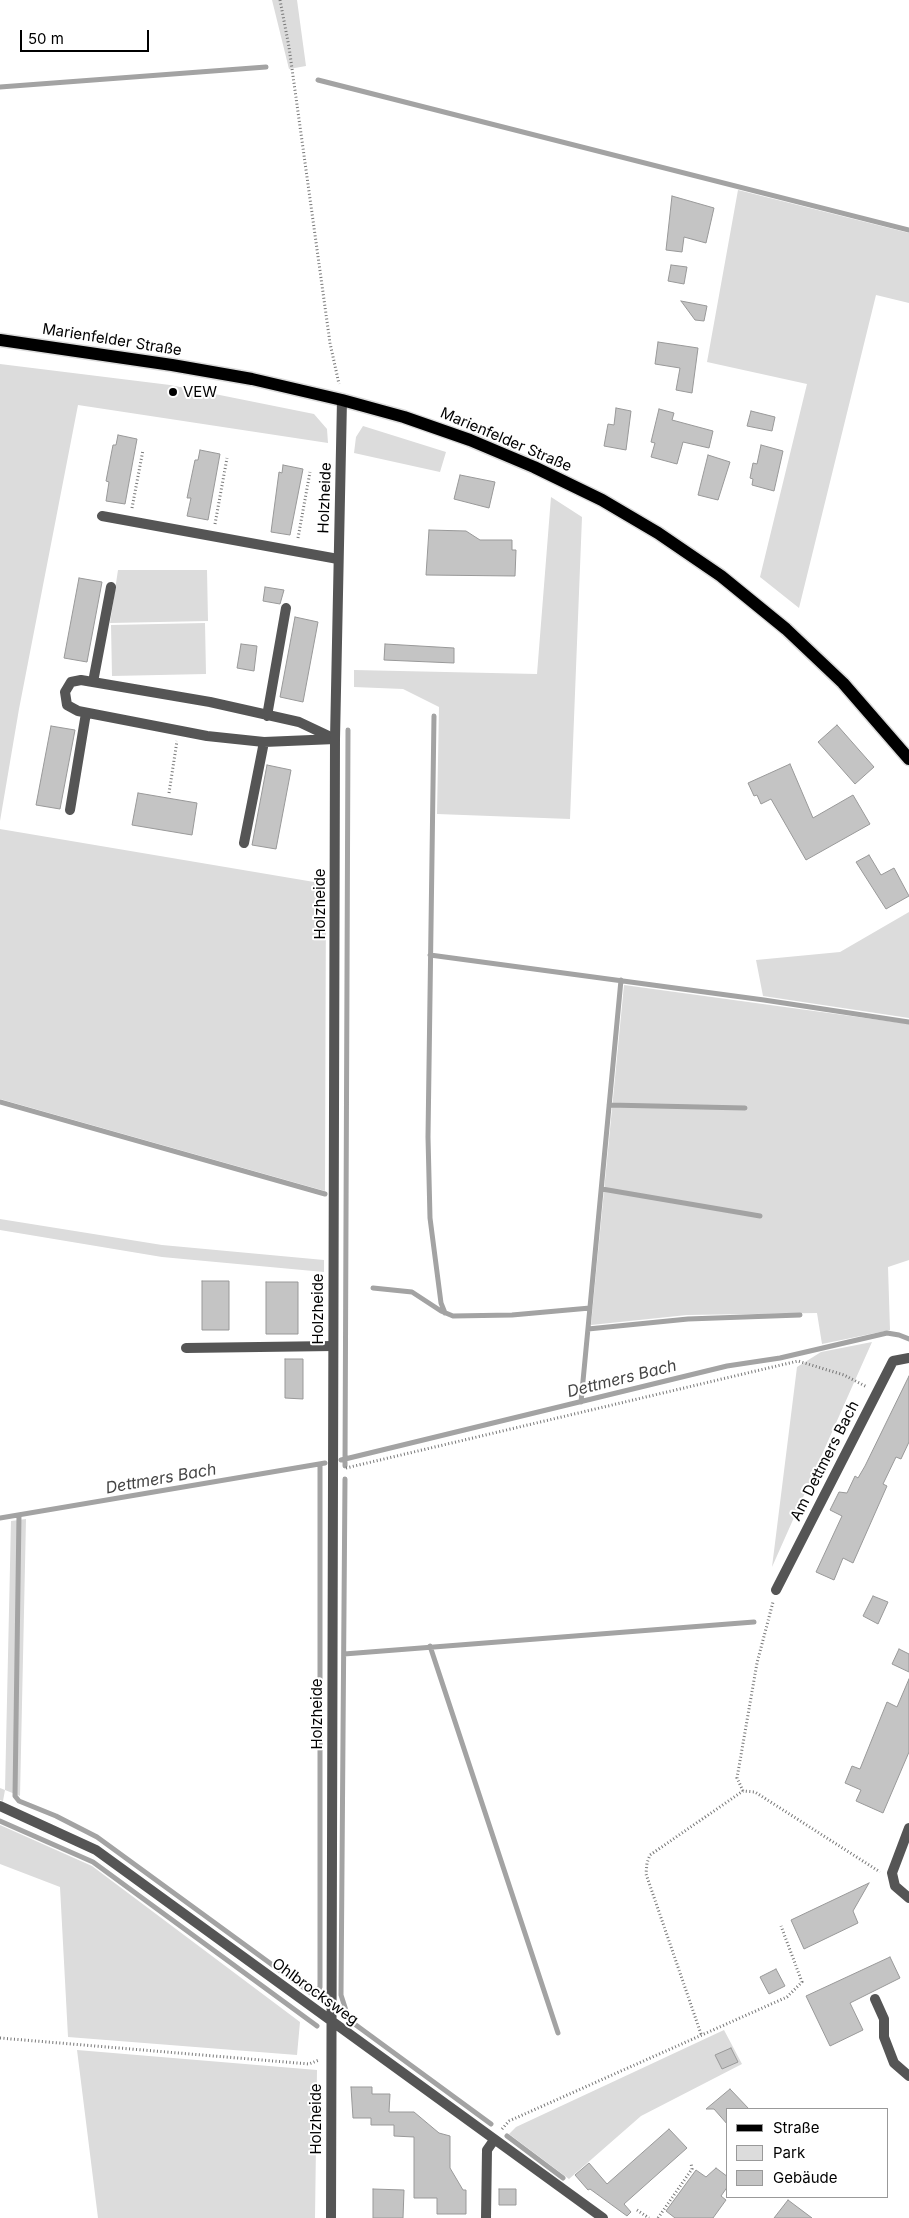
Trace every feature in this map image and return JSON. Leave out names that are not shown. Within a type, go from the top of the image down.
[{"type":"main road","name":"Marienfelder Straße","points":[[0,340],[172,365],[252,379],[342,400],[404,417],[470,440],[534,467],[602,500],[665,537],[721,576],[786,629],[843,683],[909,759]]},
{"type":"street","name":"Holzheide","points":[[331,2218],[335,739],[342,400]]},
{"type":"street","points":[[102,516],[338,559]]},
{"type":"street","points":[[93,682],[111,587]]},
{"type":"street","points":[[267,716],[286,608]]},
{"type":"street","points":[[81,680],[210,702],[299,722],[335,739],[264,742],[179,731],[78,712],[67,705],[65,692],[71,682],[81,680]]},
{"type":"street","points":[[70,810],[86,713]]},
{"type":"street","points":[[244,843],[264,742]]},
{"type":"street","points":[[186,1348],[333,1346]]},
{"type":"street","name":"Am Dettmers Bach","points":[[776,1590],[893,1361],[909,1358]]},
{"type":"street","name":"Ohlbrocksweg","points":[[0,1806],[96,1850],[602,2218]]},
{"type":"street","points":[[909,1828],[892,1873],[895,1886],[909,1898]]},
{"type":"street","points":[[875,1999],[884,2019],[884,2037],[894,2063],[909,2076]]},
{"type":"street","points":[[486,2218],[487,2150],[494,2140]]},
{"type":"path","points":[[280,0],[289,47],[330,343],[342,400]]},
{"type":"path","points":[[130,521],[143,450]]},
{"type":"path","points":[[212,536],[227,458]]},
{"type":"path","points":[[295,551],[310,472]]},
{"type":"path","points":[[169,793],[179,731]]},
{"type":"path","points":[[333,1471],[798,1361],[844,1376],[877,1391]]},
{"type":"path","points":[[743,1791],[737,1778],[757,1663],[776,1590]]},
{"type":"path","points":[[701,2034],[646,1874],[646,1863],[650,1855],[743,1791],[755,1792],[883,1874],[892,1873]]},
{"type":"path","points":[[494,2140],[509,2121],[787,1996],[802,1982],[781,1926]]},
{"type":"path","points":[[0,2038],[309,2064],[331,2056]]},
{"type":"path","points":[[658,2218],[692,2169],[691,2163]]},
{"type":"path","points":[[637,2210],[649,2218]]},
{"type":"green space","points":[[272,0],[297,0],[306,66],[289,69]]},
{"type":"green space","points":[[738,190],[909,233],[909,303],[876,295],[799,608],[760,577],[807,384],[707,362]]},
{"type":"green space","points":[[0,364],[170,385],[314,414],[327,429],[328,443],[78,405],[19,709],[0,821]]},
{"type":"green space","points":[[363,426],[446,452],[440,472],[354,453],[356,437]]},
{"type":"green space","points":[[551,497],[582,517],[570,819],[437,814],[439,707],[403,689],[354,687],[354,670],[537,674]]},
{"type":"green space","points":[[118,570],[207,570],[208,621],[110,623]]},
{"type":"green space","points":[[205,623],[206,674],[112,676],[111,625]]},
{"type":"green space","points":[[0,829],[326,884],[325,1191],[0,1099]]},
{"type":"green space","points":[[909,912],[909,1018],[763,996],[756,960],[840,952]]},
{"type":"green space","points":[[624,985],[909,1024],[909,1260],[888,1267],[890,1330],[822,1344],[817,1313],[687,1315],[591,1325]]},
{"type":"green space","points":[[0,1219],[162,1245],[324,1260],[324,1272],[162,1257],[0,1230]]},
{"type":"green space","points":[[872,1342],[772,1567],[797,1367],[821,1352]]},
{"type":"green space","points":[[26,1519],[20,1796],[5,1790],[11,1521]]},
{"type":"green space","points":[[0,1788],[5,1790],[3,1801],[0,1800]]},
{"type":"green space","points":[[0,1825],[92,1866],[300,2022],[297,2055],[68,2037],[60,1887],[0,1864]]},
{"type":"green space","points":[[724,2030],[742,2064],[641,2116],[569,2179],[509,2134],[516,2127]]},
{"type":"green space","points":[[77,2050],[317,2070],[315,2218],[98,2218]]},
{"type":"building","points":[[672,196],[714,208],[706,243],[684,237],[682,252],[666,250]]},
{"type":"building","points":[[671,265],[687,267],[684,284],[668,281]]},
{"type":"building","points":[[681,301],[707,306],[704,321],[695,320]]},
{"type":"building","points":[[658,342],[698,348],[692,393],[676,390],[680,368],[655,364]]},
{"type":"building","points":[[616,408],[631,411],[626,450],[604,446],[608,424],[614,425]]},
{"type":"building","points":[[659,409],[674,413],[672,420],[713,431],[709,448],[683,442],[677,464],[651,457],[655,443],[651,442]]},
{"type":"building","points":[[751,411],[775,417],[772,431],[747,426]]},
{"type":"building","points":[[118,435],[137,439],[125,504],[106,501],[109,482],[106,481],[113,445],[116,445]]},
{"type":"building","points":[[761,445],[783,451],[774,491],[752,485],[753,479],[750,478],[753,463],[757,464]]},
{"type":"building","points":[[200,450],[220,454],[208,520],[187,516],[191,498],[187,498],[195,460],[198,460]]},
{"type":"building","points":[[708,455],[730,462],[718,500],[698,495]]},
{"type":"building","points":[[283,465],[303,469],[290,535],[271,532],[279,472],[282,473]]},
{"type":"building","points":[[460,475],[495,482],[489,508],[454,499]]},
{"type":"building","points":[[429,530],[466,531],[480,540],[512,540],[512,550],[516,550],[515,576],[426,575]]},
{"type":"building","points":[[79,578],[102,582],[87,662],[64,658]]},
{"type":"building","points":[[265,587],[284,590],[280,604],[263,601]]},
{"type":"building","points":[[295,617],[318,622],[303,702],[280,697]]},
{"type":"building","points":[[241,644],[257,646],[254,671],[237,668]]},
{"type":"building","points":[[385,644],[454,648],[454,663],[384,660]]},
{"type":"building","points":[[837,725],[874,767],[855,784],[818,742]]},
{"type":"building","points":[[51,726],[75,730],[60,809],[36,805]]},
{"type":"building","points":[[790,764],[813,818],[853,795],[870,824],[806,860],[771,799],[761,804],[757,795],[754,796],[748,783]]},
{"type":"building","points":[[267,765],[291,770],[276,849],[252,845]]},
{"type":"building","points":[[138,793],[197,803],[192,835],[132,825]]},
{"type":"building","points":[[869,855],[881,875],[894,868],[909,896],[886,909],[856,862]]},
{"type":"building","points":[[202,1281],[229,1281],[229,1330],[202,1330]]},
{"type":"building","points":[[266,1282],[298,1282],[298,1334],[266,1334]]},
{"type":"building","points":[[285,1359],[303,1359],[303,1399],[285,1398]]},
{"type":"building","points":[[909,1376],[909,1442],[901,1459],[896,1457],[883,1484],[887,1486],[853,1563],[843,1558],[834,1580],[816,1572],[842,1516],[830,1510],[839,1492],[847,1493],[855,1476],[858,1478]]},
{"type":"building","points":[[873,1596],[888,1602],[878,1624],[863,1616]]},
{"type":"building","points":[[899,1649],[909,1654],[909,1672],[892,1664]]},
{"type":"building","points":[[909,1679],[909,1752],[883,1813],[856,1801],[861,1790],[845,1783],[852,1766],[860,1769],[887,1702],[897,1707]]},
{"type":"building","points":[[869,1883],[853,1911],[858,1923],[804,1949],[791,1920]]},
{"type":"building","points":[[890,1957],[900,1978],[850,2003],[863,2030],[830,2046],[806,1996]]},
{"type":"building","points":[[776,1969],[785,1986],[769,1994],[760,1977]]},
{"type":"building","points":[[731,2048],[738,2062],[722,2069],[715,2055]]},
{"type":"building","points":[[351,2087],[372,2087],[372,2094],[390,2094],[389,2112],[414,2112],[439,2133],[450,2136],[450,2168],[463,2190],[466,2190],[466,2214],[437,2214],[437,2198],[414,2198],[414,2137],[394,2136],[394,2125],[371,2125],[371,2118],[353,2118]]},
{"type":"building","points":[[730,2089],[748,2108],[726,2108],[726,2123],[714,2109],[706,2109]]},
{"type":"building","points":[[669,2129],[687,2148],[624,2204],[631,2212],[627,2216],[590,2189],[588,2190],[575,2175],[589,2163],[607,2184]]},
{"type":"building","points":[[716,2168],[726,2176],[726,2189],[721,2196],[726,2200],[713,2218],[675,2218],[666,2211],[696,2170],[706,2177]]},
{"type":"building","points":[[373,2189],[404,2190],[403,2218],[373,2218]]},
{"type":"building","points":[[499,2189],[516,2189],[516,2205],[499,2205]]},
{"type":"building","points":[[788,2200],[812,2218],[774,2218]]},
{"type":"waterway","points":[[0,87],[266,67]]},
{"type":"waterway","points":[[318,80],[909,230]]},
{"type":"waterway","points":[[434,716],[428,1137],[430,1218],[441,1303],[445,1313]]},
{"type":"waterway","points":[[345,1466],[348,730]]},
{"type":"waterway","points":[[430,955],[764,1000],[909,1022]]},
{"type":"waterway","points":[[581,1402],[621,980]]},
{"type":"waterway","points":[[0,1102],[325,1194]]},
{"type":"waterway","points":[[609,1105],[745,1108]]},
{"type":"waterway","points":[[602,1189],[760,1216]]},
{"type":"waterway","points":[[373,1288],[412,1292],[441,1311],[453,1316],[512,1315],[590,1308]]},
{"type":"waterway","points":[[588,1329],[688,1319],[800,1315]]},
{"type":"waterway","name":"Dettmers Bach","points":[[341,1460],[727,1366],[780,1358],[887,1333],[909,1339]]},
{"type":"waterway","name":"Dettmers Bach","points":[[0,1518],[325,1463]]},
{"type":"waterway","points":[[19,1515],[15,1796],[19,1801],[56,1816],[97,1837],[315,1996],[320,1987],[320,1464]]},
{"type":"waterway","points":[[345,1479],[341,1995],[349,2020],[491,2124]]},
{"type":"waterway","points":[[344,1654],[754,1622]]},
{"type":"waterway","points":[[430,1646],[558,2033]]},
{"type":"waterway","points":[[0,1821],[93,1862],[317,2026]]},
{"type":"waterway","points":[[507,2136],[563,2178]]},
{"type":"place","name":"VEW","points":[[173,392]]}]
